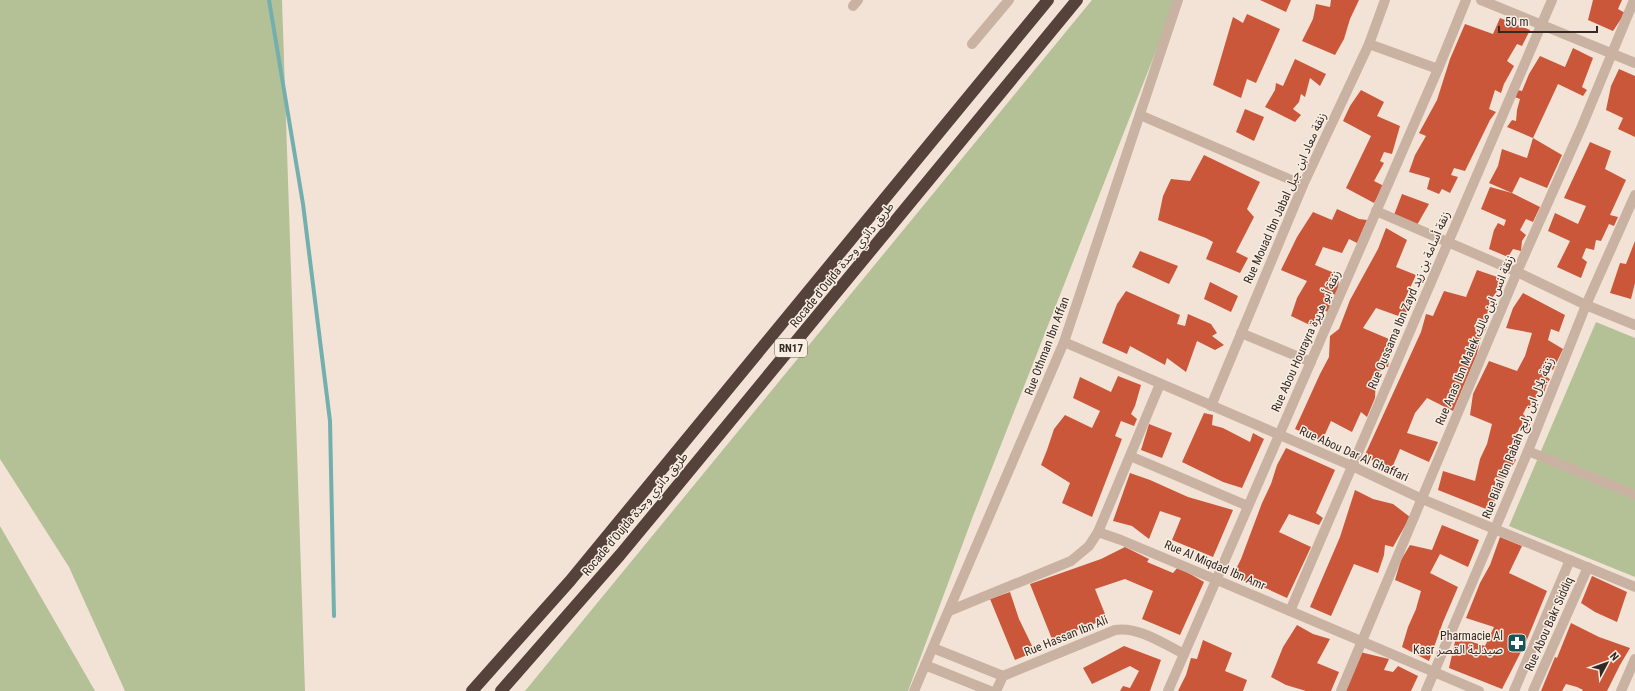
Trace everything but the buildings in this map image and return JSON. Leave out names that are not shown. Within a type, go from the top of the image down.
[{"type":"highway","name":"Rocade d'Oujda طريق دائري وجدة","points":[[472,691],[575,575],[1048,0]]},
{"type":"highway","name":"Rocade d'Oujda طريق دائري وجدة","points":[[500,691],[649,520],[1077,0]]},
{"type":"street","points":[[972,44],[1009,0]]},
{"type":"street","name":"Rue Othman Ibn Affan","points":[[914,691],[1064,342],[1178,0]]},
{"type":"street","name":"Rue Mouad Ibn Jabal زنقة معاد ابن جبل","points":[[1211,406],[1303,185],[1369,44],[1385,0]]},
{"type":"street","name":"Rue Abou Hourayra زنقة أبو هريرة","points":[[1168,691],[1438,69],[1466,0]]},
{"type":"street","points":[[1481,0],[1635,64]]},
{"type":"street","name":"Rue Oussama Ibn Zayd زنقة أسامة بن زيد","points":[[1290,611],[1552,0]]},
{"type":"street","name":"Rue Anas Ibn Malek زنقة انس ابن مالك","points":[[1341,691],[1517,272],[1613,54],[1634,0]]},
{"type":"street","points":[[1369,44],[1438,69]]},
{"type":"street","points":[[1140,115],[1303,185]]},
{"type":"street","name":"Rue Bilal Ibn Rabah زنقة بلال ابن رابح","points":[[1426,691],[1528,451],[1586,305],[1635,196]]},
{"type":"street","points":[[1376,211],[1517,272],[1586,305],[1635,325]]},
{"type":"street","points":[[1241,333],[1311,362]]},
{"type":"street","name":"Rue Abou Dar Al Ghaffari","points":[[1064,342],[1279,436],[1352,466],[1422,499],[1635,587]]},
{"type":"street","points":[[949,611],[1071,561],[1089,546],[1098,532],[1160,384]]},
{"type":"street","points":[[1528,451],[1635,495]]},
{"type":"street","points":[[1130,456],[1248,506]]},
{"type":"street","name":"Rue Al Miqdad Ibn Amr","points":[[1098,532],[1121,540],[1480,691]]},
{"type":"street","name":"Rue Abou Bakr Siddiq","points":[[1514,691],[1570,560]]},
{"type":"street","name":"Rue Abou Bakr Siddiq","points":[[1534,691],[1588,567]]},
{"type":"street","name":"Rue Hassan Ibn Ali","points":[[1003,676],[1115,630],[1121,629],[1139,633],[1184,654]]},
{"type":"street","points":[[932,648],[1003,676],[996,691]]},
{"type":"street","points":[[1621,691],[1635,659]]},
{"type":"street","points":[[925,665],[990,691]]},
{"type":"green space","points":[[0,0],[282,0],[305,691],[125,691],[69,567],[0,459]]},
{"type":"green space","points":[[1092,0],[1176,0],[973,516],[908,691],[525,691]]},
{"type":"green space","points":[[1596,322],[1635,338],[1635,577],[1509,526]]},
{"type":"green space","points":[[0,526],[95,691],[0,691]]},
{"type":"waterway","points":[[269,0],[303,204],[330,421],[334,616]]},
{"type":"place","name":"Pharmacie Al Kasr صيدلية القصر","points":[[1517,643]]}]
